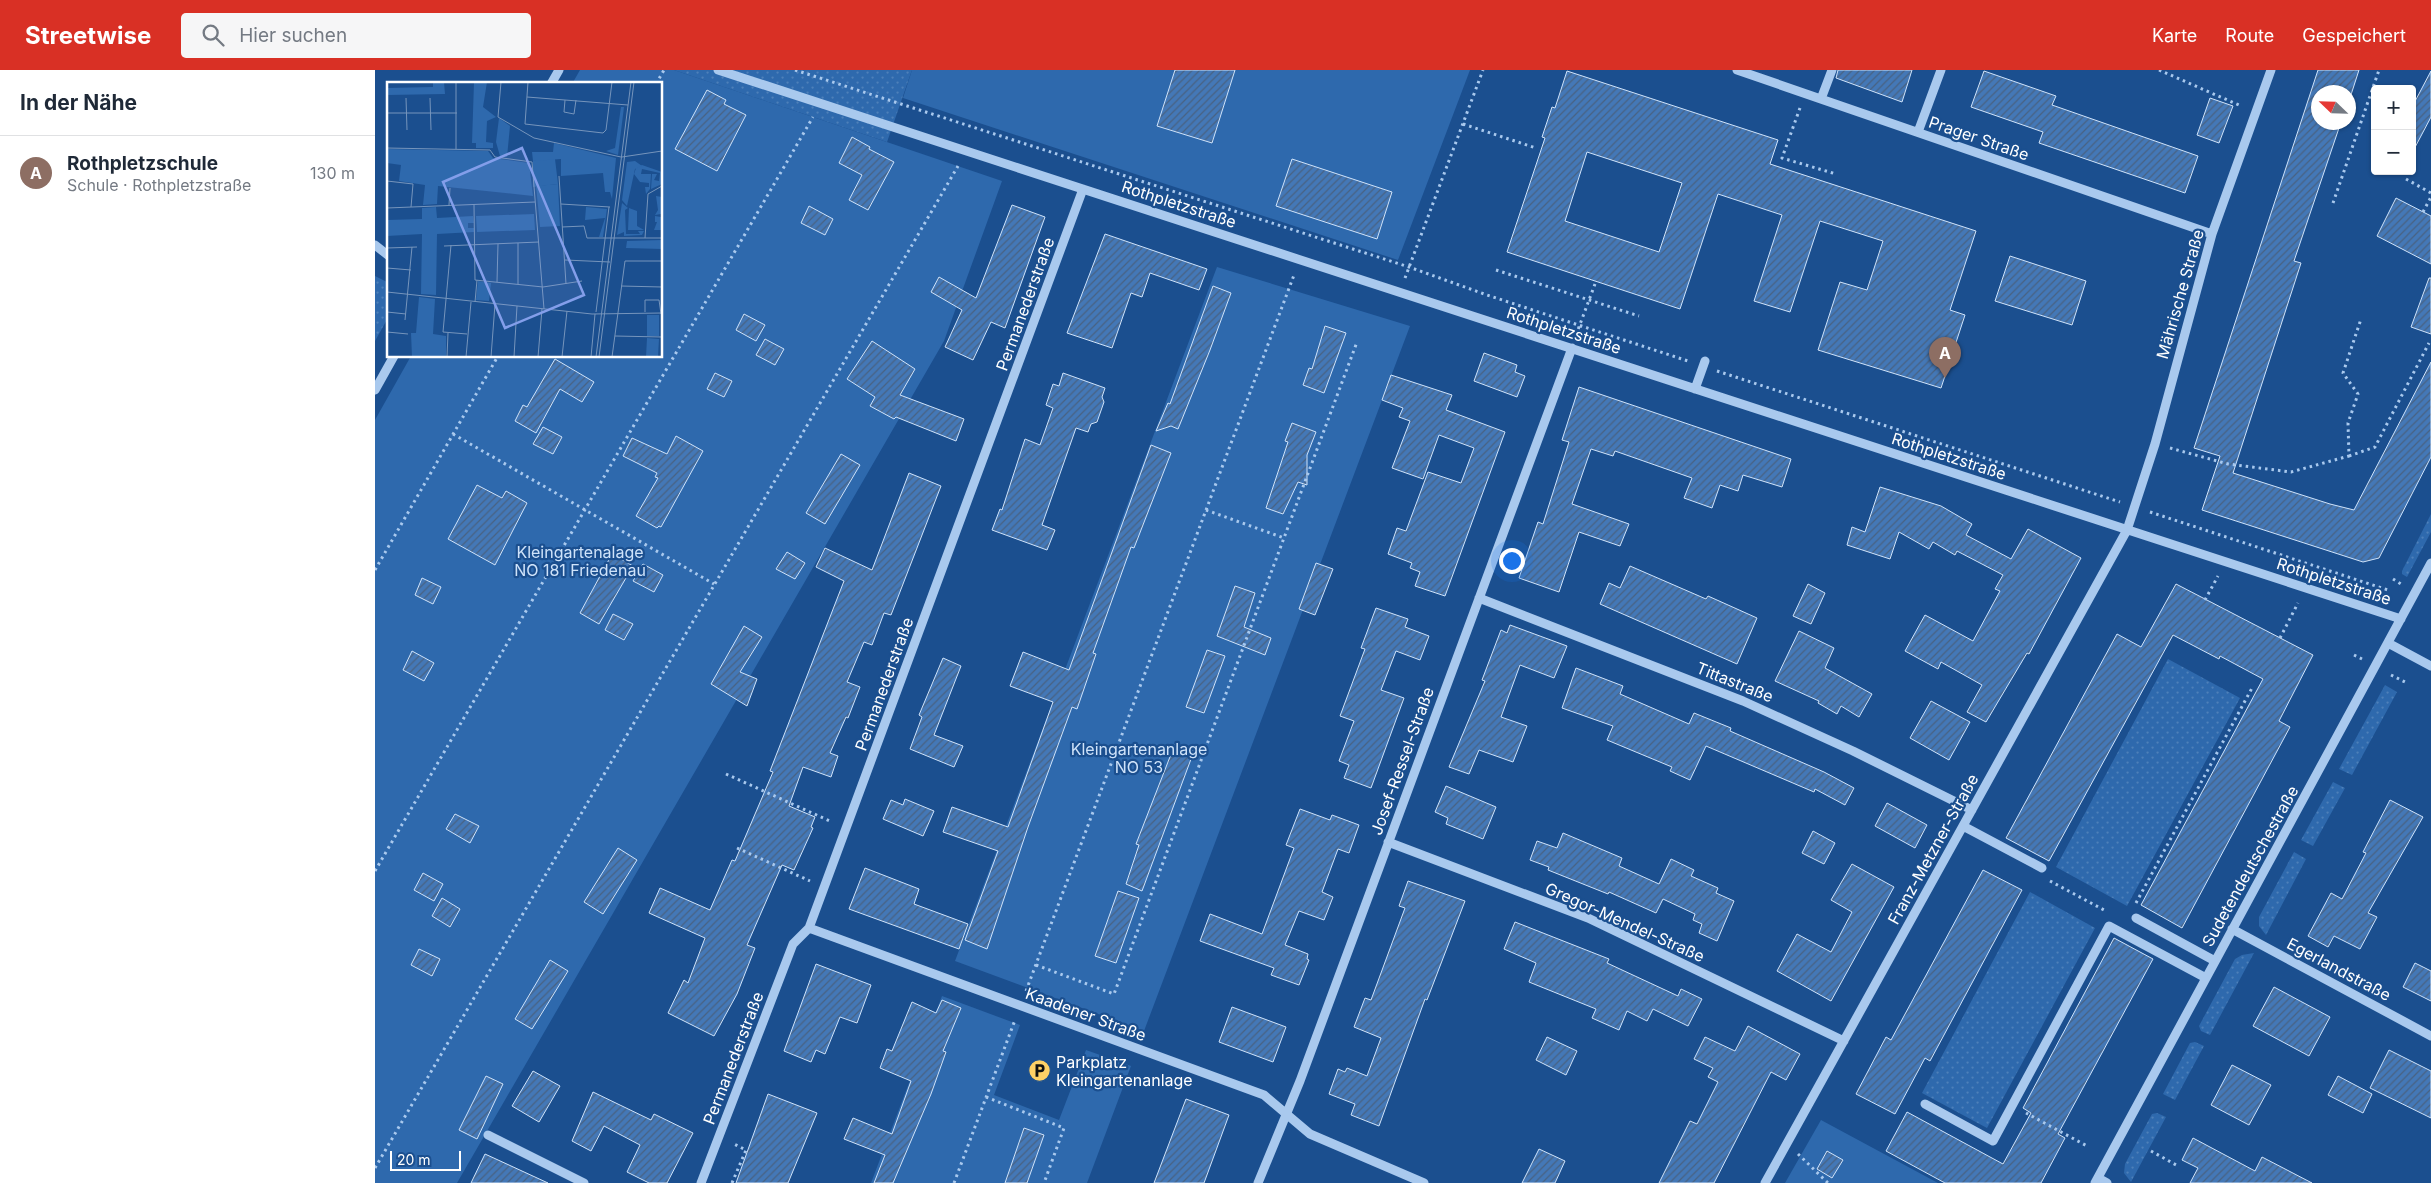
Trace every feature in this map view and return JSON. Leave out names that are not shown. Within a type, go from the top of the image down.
[{"type":"street","points":[[552,82],[559,70]]},
{"type":"street","name":"Rothpletzstraße","points":[[718,70],[2401,619]]},
{"type":"street","name":"Prager Straße","points":[[1737,70],[2212,234]]},
{"type":"street","points":[[1821,99],[1832,70]]},
{"type":"street","points":[[1918,132],[1941,70]]},
{"type":"street","name":"Mährische Straße","points":[[2127,530],[2155,444],[2212,234],[2271,70]]},
{"type":"street","name":"Permanederstraße","points":[[701,1183],[793,944],[809,928],[1083,189]]},
{"type":"street","points":[[375,244],[387,254]]},
{"type":"street","name":"Josef-Ressel-Straße","points":[[1258,1183],[1300,1081],[1572,348]]},
{"type":"street","points":[[375,390],[394,358]]},
{"type":"street","points":[[1695,388],[1704,364]]},
{"type":"street","name":"Franz-Metzner-Straße","points":[[1765,1183],[2127,530]]},
{"type":"street","name":"Sudetendeutschestraße","points":[[2096,1180],[2431,563]]},
{"type":"street","name":"Tittastraße","points":[[1479,598],[1743,700],[1853,751],[1972,810]]},
{"type":"street","points":[[2388,643],[2431,666]]},
{"type":"street","points":[[1963,826],[2043,873]]},
{"type":"street","name":"Gregor-Mendel-Straße","points":[[1388,842],[1588,918],[1844,1041]]},
{"type":"street","points":[[2136,918],[2215,961]]},
{"type":"street","points":[[1925,1104],[1993,1141],[2109,926],[2206,978]]},
{"type":"street","name":"Kaadener Straße","points":[[809,928],[1264,1095],[1310,1134],[1424,1183]]},
{"type":"street","name":"Egerlandstraße","points":[[2232,929],[2431,1036]]},
{"type":"street","points":[[488,1135],[585,1183]]},
{"type":"street","points":[[2096,1180],[2107,1183]]},
{"type":"path","points":[[657,82],[664,70]]},
{"type":"path","points":[[795,70],[1409,267],[1579,326],[1704,364],[2388,590]]},
{"type":"path","points":[[1399,292],[1483,70]]},
{"type":"path","points":[[2159,70],[2255,113]]},
{"type":"path","points":[[2333,203],[2379,70]]},
{"type":"path","points":[[375,871],[821,104]]},
{"type":"path","points":[[1794,123],[1782,158],[1836,174]]},
{"type":"path","points":[[1463,124],[1536,148]]},
{"type":"path","points":[[375,1168],[967,151]]},
{"type":"path","points":[[2406,180],[2431,195],[2423,212]]},
{"type":"path","points":[[954,1183],[1300,260]]},
{"type":"path","points":[[1495,270],[1639,316]]},
{"type":"path","points":[[1572,348],[1595,284]]},
{"type":"path","points":[[2349,456],[2349,423],[2358,394],[2343,373],[2361,319]]},
{"type":"path","points":[[1036,965],[1114,994],[1357,342]]},
{"type":"path","points":[[2155,444],[2228,464],[2291,472],[2375,447],[2429,343]]},
{"type":"path","points":[[375,570],[497,358]]},
{"type":"path","points":[[453,434],[714,584]]},
{"type":"path","points":[[1206,510],[1284,538]]},
{"type":"path","points":[[2205,600],[2225,561]]},
{"type":"path","points":[[2393,580],[2403,584]]},
{"type":"path","points":[[2281,638],[2306,587]]},
{"type":"path","points":[[2354,655],[2362,659]]},
{"type":"path","points":[[2391,674],[2405,682]]},
{"type":"path","points":[[2135,905],[2252,688]]},
{"type":"path","points":[[726,774],[846,829]]},
{"type":"path","points":[[737,848],[824,887]]},
{"type":"path","points":[[2043,873],[2109,913]]},
{"type":"path","points":[[986,1097],[1064,1128],[1044,1183]]},
{"type":"path","points":[[2012,1106],[2087,1146]]},
{"type":"path","points":[[719,1138],[746,1150],[732,1183]]},
{"type":"path","points":[[1786,1146],[1805,1159],[1829,1183]]},
{"type":"path","points":[[2151,1151],[2178,1166]]},
{"type":"green space","name":"Kleingartenalage NO 181 Friedenau","points":[[580,70],[674,70],[1002,181],[944,341],[457,1183],[375,1183],[375,420],[410,358],[663,358],[663,82],[573,82]]},
{"type":"green space","points":[[674,70],[912,70],[887,142]]},
{"type":"green space","points":[[912,70],[1470,70],[1398,260],[903,98]]},
{"type":"green space","name":"Kleingartenanlage NO 53","points":[[1217,267],[1410,326],[1144,1031],[955,961]]},
{"type":"green space","points":[[375,276],[387,282],[387,320],[375,341]]},
{"type":"green space","points":[[2431,514],[2431,532],[2407,577],[2402,574],[2402,571]]},
{"type":"green space","points":[[2168,659],[2240,698],[2127,906],[2056,867]]},
{"type":"green space","points":[[2385,685],[2397,692],[2352,775],[2339,769]]},
{"type":"green space","points":[[2333,782],[2345,788],[2313,846],[2301,840]]},
{"type":"green space","points":[[2294,852],[2306,859],[2266,935],[2259,926],[2259,917]]},
{"type":"green space","points":[[2030,892],[2095,928],[1987,1128],[1922,1093]]},
{"type":"green space","points":[[2254,953],[2210,1035],[2201,1031],[2199,1026],[2235,959],[2242,955]]},
{"type":"green space","points":[[942,996],[1020,1025],[994,1095],[1059,1120],[1086,1050],[1131,1066],[1087,1183],[871,1183]]},
{"type":"green space","points":[[2195,1042],[2204,1046],[2175,1100],[2163,1094],[2190,1043]]},
{"type":"green space","points":[[2157,1113],[2166,1117],[2131,1182],[2124,1173],[2125,1164],[2152,1114]]},
{"type":"green space","points":[[1821,1120],[1938,1183],[1785,1183]]},
{"type":"building","points":[[1175,70],[1235,70],[1212,143],[1157,126]]},
{"type":"building","points":[[1838,70],[1912,70],[1902,102],[1836,78]]},
{"type":"building","points":[[2318,70],[2359,70],[2354,85],[2313,85]]},
{"type":"building","points":[[1567,71],[1778,140],[1770,164],[1976,231],[1950,310],[1965,315],[1941,388],[1818,350],[1840,282],[1867,290],[1883,241],[1820,221],[1790,312],[1754,301],[1782,215],[1718,194],[1680,309],[1507,252],[1545,138],[1542,137],[1552,107],[1555,108]],"holes":[[[1587,152],[1682,183],[1659,252],[1565,221]]]},
{"type":"building","points":[[1984,71],[2056,96],[2052,105],[2198,156],[2185,193],[2039,143],[2043,132],[1971,107]]},
{"type":"building","points":[[2431,71],[2431,117],[2416,145],[2416,130],[2416,99]]},
{"type":"building","points":[[707,90],[726,100],[724,104],[746,115],[717,171],[675,149]]},
{"type":"building","points":[[2311,91],[2311,130],[2338,130],[2294,261],[2301,263],[2233,473],[2354,510],[2431,362],[2431,457],[2379,558],[2363,562],[2202,510],[2220,456],[2194,448]]},
{"type":"building","points":[[2210,98],[2233,106],[2219,143],[2197,135]]},
{"type":"building","points":[[852,137],[870,147],[869,149],[894,162],[868,210],[849,200],[862,175],[839,163]]},
{"type":"building","points":[[1292,159],[1392,192],[1377,239],[1276,206]]},
{"type":"building","points":[[2396,198],[2431,216],[2431,264],[2377,236]]},
{"type":"building","points":[[1012,205],[1045,217],[1005,328],[991,322],[973,360],[945,347],[962,310],[931,292],[939,277],[976,298]]},
{"type":"building","points":[[809,206],[833,219],[825,235],[801,223]]},
{"type":"building","points":[[1105,234],[1207,269],[1199,290],[1150,273],[1142,297],[1131,293],[1112,348],[1067,333]]},
{"type":"building","points":[[2010,256],[2086,281],[2072,325],[1995,301]]},
{"type":"building","points":[[2429,278],[2431,278],[2431,334],[2411,327]]},
{"type":"building","points":[[1213,286],[1231,293],[1210,350],[1178,429],[1171,426],[1156,431],[1168,403],[1170,404]]},
{"type":"building","points":[[744,314],[765,325],[756,341],[736,330]]},
{"type":"building","points":[[1325,326],[1346,333],[1324,393],[1303,385],[1309,368],[1312,369]]},
{"type":"building","points":[[765,339],[784,349],[775,365],[756,355]]},
{"type":"building","points":[[872,341],[915,369],[900,395],[964,419],[956,441],[896,417],[894,419],[870,406],[875,397],[847,379]]},
{"type":"building","points":[[1484,353],[1517,365],[1515,372],[1525,376],[1517,397],[1474,381]]},
{"type":"building","points":[[555,359],[594,382],[582,402],[560,389],[536,433],[515,421],[523,405],[527,407]]},
{"type":"building","points":[[715,373],[732,381],[724,397],[707,389]]},
{"type":"building","points":[[1063,373],[1105,388],[1102,397],[1104,402],[1097,422],[1091,424],[1088,432],[1076,428],[1042,525],[1055,530],[1047,550],[992,530],[1000,509],[1002,510],[1025,439],[1040,445],[1053,408],[1046,405],[1053,384],[1059,386]]},
{"type":"building","points":[[1391,375],[1452,395],[1446,410],[1505,432],[1445,596],[1415,586],[1420,572],[1410,568],[1412,563],[1388,554],[1397,528],[1406,531],[1428,472],[1461,483],[1474,448],[1439,435],[1423,479],[1392,468],[1410,421],[1399,417],[1403,408],[1382,400]]},
{"type":"building","points":[[1579,387],[1791,459],[1782,487],[1743,475],[1738,491],[1720,485],[1712,508],[1684,498],[1692,478],[1615,451],[1613,456],[1591,449],[1572,504],[1629,524],[1620,546],[1579,532],[1559,592],[1519,578],[1538,522],[1543,524],[1569,442],[1562,440]]},
{"type":"building","points":[[1292,423],[1316,432],[1307,455],[1307,485],[1298,482],[1283,514],[1266,508],[1288,442],[1285,441]]},
{"type":"building","points":[[543,427],[562,437],[553,454],[533,444]]},
{"type":"building","points":[[676,436],[703,451],[661,527],[657,528],[636,516],[658,478],[655,477],[657,473],[623,456],[632,438],[667,454]]},
{"type":"building","points":[[1151,445],[1171,453],[1134,548],[1131,547],[1093,653],[1096,654],[1077,709],[1072,707],[1028,827],[987,949],[965,940],[998,851],[943,832],[952,807],[1008,827],[1053,702],[1010,686],[1023,652],[1069,670]]},
{"type":"building","points":[[841,454],[860,465],[825,524],[806,513]]},
{"type":"building","points":[[909,473],[941,486],[891,615],[884,613],[872,645],[864,642],[847,682],[860,687],[848,718],[846,717],[830,753],[838,756],[831,777],[803,767],[789,806],[815,817],[811,827],[813,828],[794,870],[782,865],[747,945],[755,948],[737,994],[714,1036],[668,1013],[684,980],[688,983],[705,938],[649,913],[660,888],[710,910],[732,860],[735,861],[773,772],[770,771],[844,581],[816,567],[825,548],[872,570]]},
{"type":"building","points":[[477,485],[502,498],[506,491],[527,503],[495,565],[448,539]]},
{"type":"building","points":[[1880,487],[1941,506],[1972,524],[1966,535],[2011,559],[2028,529],[2081,558],[2029,654],[2027,653],[1986,722],[1967,712],[1982,685],[1941,662],[1938,669],[1905,651],[1925,615],[1973,641],[2000,591],[1995,589],[2003,575],[1957,551],[1955,555],[1933,542],[1929,549],[1899,532],[1890,559],[1847,545],[1852,527],[1865,532]]},
{"type":"building","points":[[787,552],[805,563],[795,579],[776,569]]},
{"type":"building","points":[[612,554],[633,566],[599,624],[580,613]]},
{"type":"building","points":[[1316,563],[1333,569],[1315,615],[1299,609]]},
{"type":"building","points":[[643,564],[663,575],[654,592],[633,581]]},
{"type":"building","points":[[1630,566],[1706,599],[1708,596],[1757,618],[1737,664],[1600,604],[1609,583],[1620,588]]},
{"type":"building","points":[[422,578],[441,587],[433,604],[415,595]]},
{"type":"building","points":[[1808,584],[1825,593],[1811,624],[1793,616]]},
{"type":"building","points":[[2176,584],[2313,655],[2279,721],[2290,727],[2182,928],[2141,905],[2263,679],[2220,656],[2219,659],[2173,635],[2049,861],[2006,838],[2117,634],[2141,647]]},
{"type":"building","points":[[1235,586],[1255,593],[1244,627],[1271,638],[1265,655],[1217,636]]},
{"type":"building","points":[[1376,608],[1408,619],[1405,627],[1429,636],[1420,660],[1396,651],[1381,690],[1404,698],[1371,788],[1344,778],[1349,765],[1339,761],[1354,721],[1340,716],[1365,649],[1361,648]]},
{"type":"building","points":[[613,614],[633,624],[624,640],[605,630]]},
{"type":"building","points":[[1510,625],[1567,646],[1554,678],[1520,665],[1501,717],[1527,726],[1513,762],[1479,750],[1469,774],[1449,767],[1485,681],[1482,680],[1501,630],[1507,633]]},
{"type":"building","points":[[744,626],[762,637],[740,672],[757,679],[747,706],[711,684]]},
{"type":"building","points":[[1799,631],[1834,648],[1825,668],[1872,694],[1859,717],[1841,706],[1837,714],[1818,703],[1819,701],[1775,681]]},
{"type":"building","points":[[1207,650],[1225,656],[1204,713],[1186,707]]},
{"type":"building","points":[[412,651],[434,663],[424,681],[403,670]]},
{"type":"building","points":[[943,658],[961,666],[934,735],[963,746],[954,767],[910,749],[922,717],[919,715]]},
{"type":"building","points":[[1576,668],[1623,686],[1620,694],[1689,724],[1694,713],[1731,728],[1730,731],[1824,772],[1854,788],[1845,805],[1815,789],[1814,792],[1706,746],[1690,780],[1670,771],[1672,767],[1607,740],[1613,726],[1562,708]]},
{"type":"building","points":[[1931,701],[1970,722],[1949,760],[1910,738]]},
{"type":"building","points":[[1175,744],[1194,751],[1142,891],[1126,884],[1139,845],[1136,844]]},
{"type":"building","points":[[1446,786],[1496,807],[1483,839],[1446,824],[1448,818],[1435,812]]},
{"type":"building","points":[[905,799],[934,811],[923,836],[883,819],[891,800],[903,805]]},
{"type":"building","points":[[2390,800],[2423,817],[2368,913],[2377,917],[2360,949],[2334,936],[2328,947],[2308,936],[2331,893],[2342,899],[2366,853],[2363,852]]},
{"type":"building","points":[[1887,803],[1927,825],[1915,848],[1875,826]]},
{"type":"building","points":[[1300,809],[1330,820],[1332,815],[1359,825],[1349,853],[1338,849],[1322,892],[1333,897],[1324,920],[1299,911],[1285,945],[1308,954],[1307,959],[1309,960],[1299,985],[1271,975],[1274,968],[1200,941],[1210,914],[1262,934],[1294,848],[1286,845]]},
{"type":"building","points":[[455,814],[479,826],[470,843],[446,829]]},
{"type":"building","points":[[1813,831],[1835,843],[1824,864],[1802,853]]},
{"type":"building","points":[[1563,833],[1622,858],[1619,866],[1659,884],[1671,859],[1694,870],[1691,876],[1718,888],[1716,893],[1734,901],[1717,941],[1699,933],[1702,924],[1693,920],[1695,914],[1663,899],[1656,913],[1609,892],[1608,894],[1548,870],[1549,867],[1530,860],[1537,841],[1557,848]]},
{"type":"building","points":[[618,848],[637,860],[603,914],[584,902]]},
{"type":"building","points":[[1852,864],[1894,887],[1831,1001],[1777,971],[1797,934],[1831,952],[1852,912],[1831,900]]},
{"type":"building","points":[[865,868],[919,889],[914,904],[968,924],[959,949],[849,909]]},
{"type":"building","points":[[1983,870],[2022,890],[1930,1061],[1925,1058],[1895,1114],[1856,1094],[1886,1037],[1891,1040]]},
{"type":"building","points":[[423,873],[443,884],[434,901],[414,890]]},
{"type":"building","points":[[1408,881],[1465,901],[1427,1000],[1425,999],[1379,1126],[1351,1115],[1355,1104],[1329,1094],[1338,1069],[1345,1072],[1347,1068],[1367,1076],[1381,1038],[1354,1027],[1365,998],[1371,1000],[1405,908],[1399,906]]},
{"type":"building","points":[[1118,891],[1139,898],[1116,963],[1095,956]]},
{"type":"building","points":[[442,898],[460,909],[450,927],[432,916]]},
{"type":"building","points":[[1515,922],[1609,959],[1607,963],[1678,996],[1681,989],[1702,999],[1688,1026],[1653,1009],[1647,1021],[1627,1011],[1619,1030],[1592,1018],[1596,1009],[1529,982],[1536,963],[1504,949]]},
{"type":"building","points":[[2114,938],[2153,959],[2058,1134],[2065,1138],[2041,1183],[1945,1183],[1886,1151],[1907,1112],[2003,1164],[2031,1113],[2023,1108]]},
{"type":"building","points":[[419,949],[440,959],[432,976],[411,965]]},
{"type":"building","points":[[550,960],[568,971],[532,1029],[515,1019]]},
{"type":"building","points":[[2415,963],[2431,971],[2431,1001],[2403,987]]},
{"type":"building","points":[[816,964],[871,985],[857,1023],[840,1017],[825,1054],[816,1050],[811,1062],[784,1051]]},
{"type":"building","points":[[2274,987],[2330,1017],[2309,1056],[2253,1026]]},
{"type":"building","points":[[942,1000],[961,1008],[943,1051],[946,1052],[931,1094],[893,1183],[874,1183],[885,1155],[844,1139],[853,1118],[892,1134],[911,1081],[880,1068],[887,1049],[892,1051],[912,1002],[936,1013]]},
{"type":"building","points":[[1232,1007],[1286,1027],[1273,1062],[1219,1042]]},
{"type":"building","points":[[1748,1026],[1800,1054],[1786,1080],[1771,1072],[1714,1183],[1659,1183],[1690,1121],[1697,1124],[1718,1082],[1708,1077],[1713,1068],[1694,1059],[1705,1037],[1735,1051]]},
{"type":"building","points":[[1547,1037],[1577,1051],[1566,1075],[1536,1060]]},
{"type":"building","points":[[2389,1050],[2431,1071],[2431,1118],[2370,1088]]},
{"type":"building","points":[[2232,1065],[2271,1085],[2249,1125],[2211,1105]]},
{"type":"building","points":[[533,1071],[560,1086],[539,1122],[512,1106]]},
{"type":"building","points":[[486,1076],[503,1084],[477,1139],[459,1130]]},
{"type":"building","points":[[2338,1076],[2372,1094],[2363,1113],[2328,1095]]},
{"type":"building","points":[[593,1092],[651,1120],[654,1114],[693,1133],[667,1183],[649,1183],[627,1172],[640,1145],[604,1126],[591,1151],[572,1141]]},
{"type":"building","points":[[768,1094],[817,1113],[788,1183],[736,1183]]},
{"type":"building","points":[[1186,1099],[1229,1115],[1204,1183],[1154,1183]]},
{"type":"building","points":[[1024,1128],[1044,1135],[1027,1183],[1005,1183]]},
{"type":"building","points":[[2193,1138],[2255,1171],[2262,1157],[2312,1183],[2190,1183],[2198,1168],[2182,1160]]},
{"type":"building","points":[[1539,1149],[1565,1161],[1555,1183],[1522,1183]]},
{"type":"building","points":[[1827,1151],[1843,1160],[1832,1178],[1817,1169]]},
{"type":"building","points":[[485,1154],[548,1183],[471,1183]]},
{"type":"place","name":"Rothpletzschule","points":[[1945,378]]},
{"type":"place","name":"Parkplatz Kleingartenanlage","points":[[1040,1071]]}]
